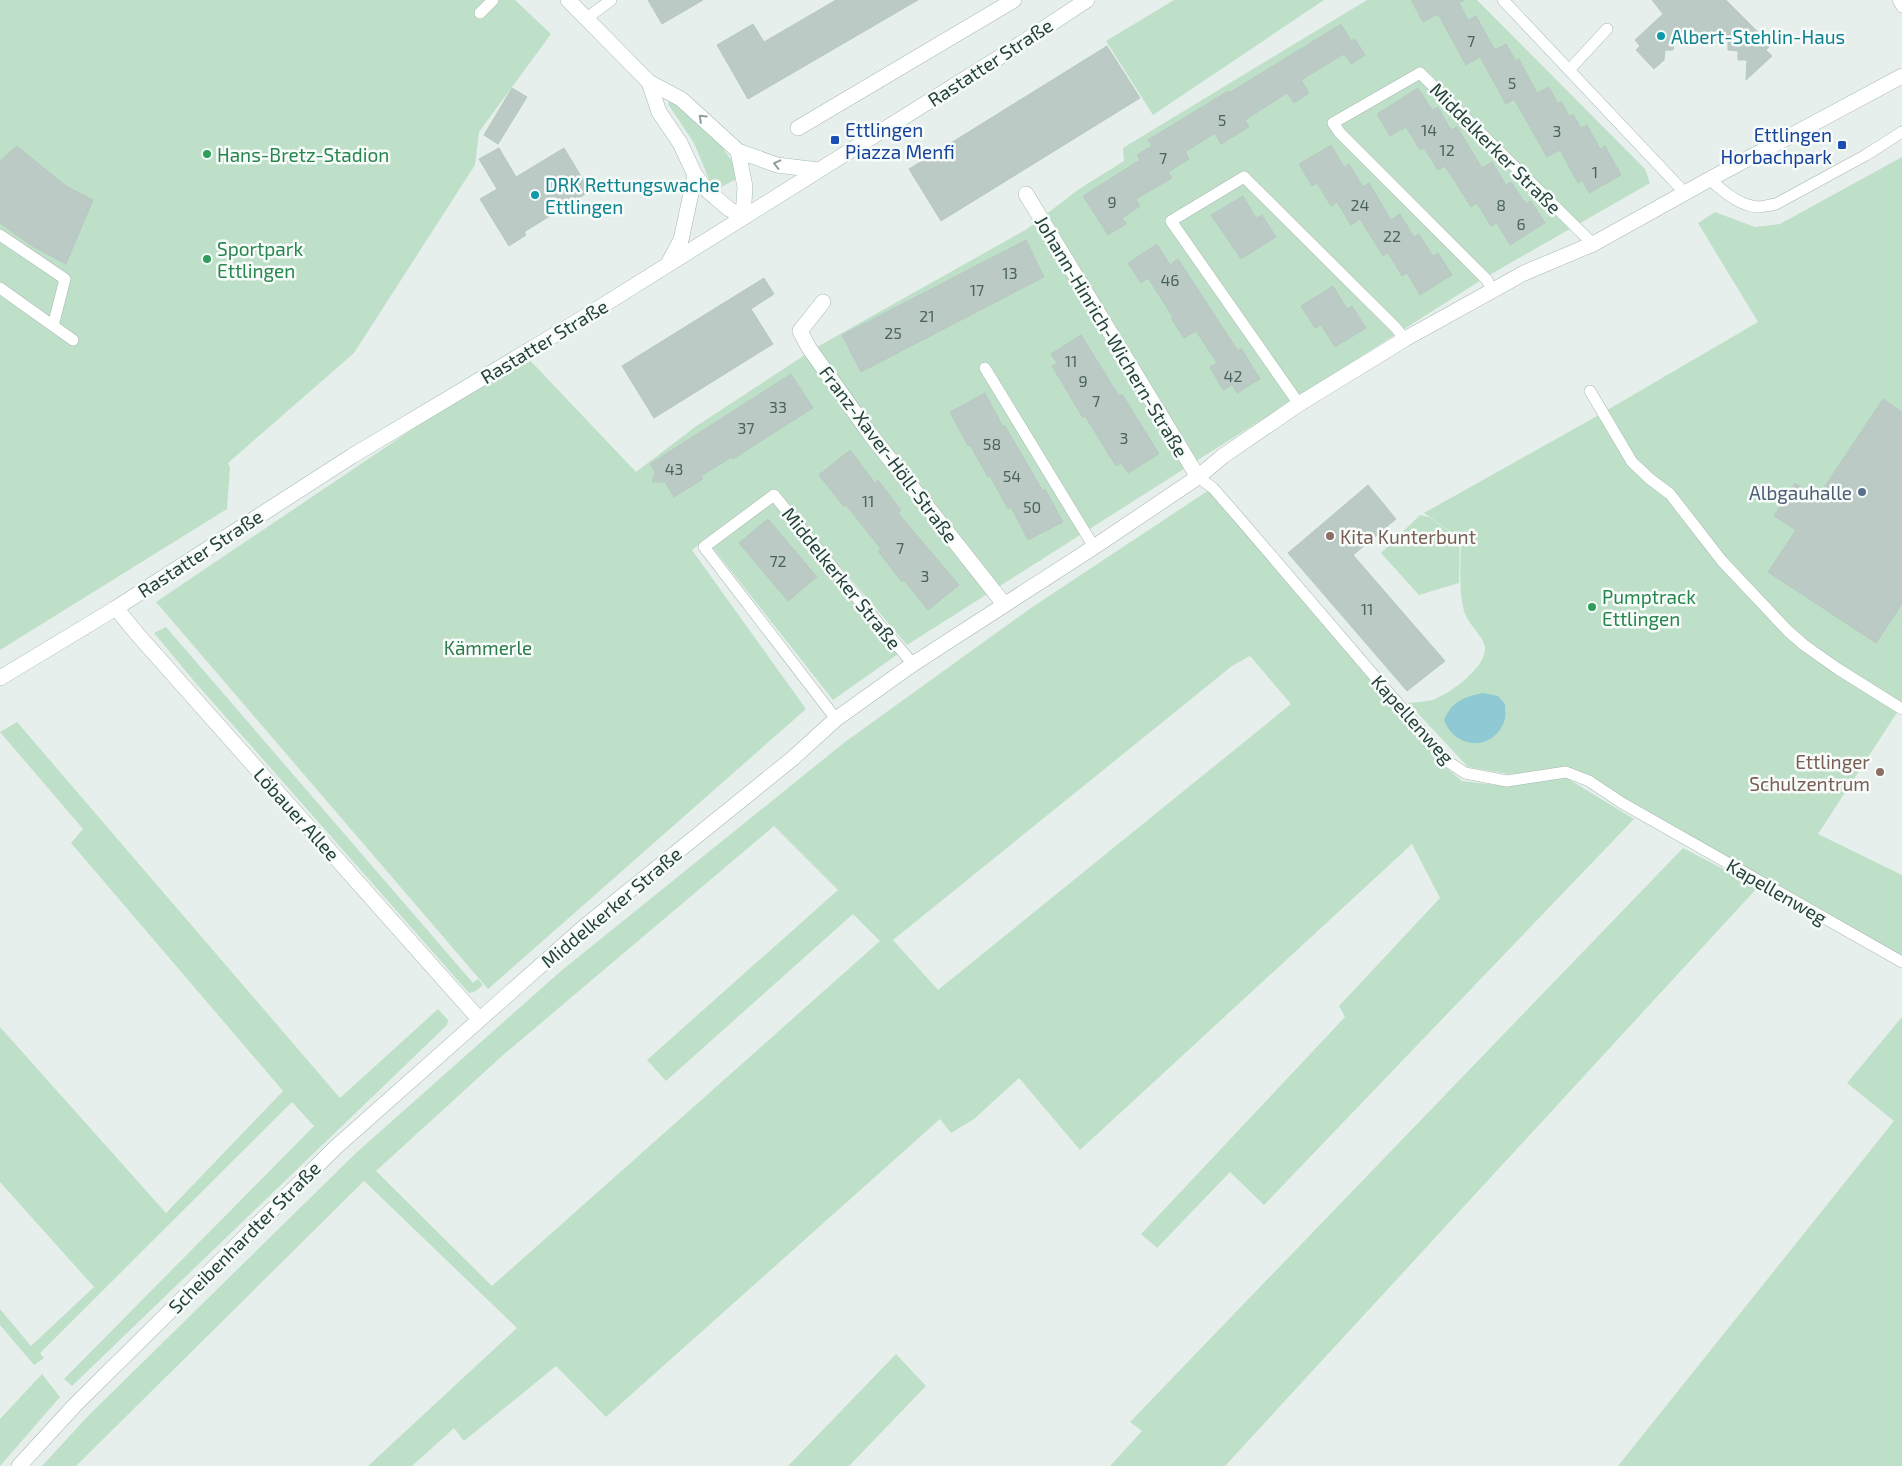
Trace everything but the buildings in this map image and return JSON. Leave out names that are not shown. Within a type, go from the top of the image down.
[{"type":"street","points":[[568,0],[649,82],[681,99],[738,151],[777,165],[818,170]]},
{"type":"street","name":"Rastatter Straße","points":[[798,128],[1014,0]]},
{"type":"street","name":"Rastatter Straße","points":[[0,678],[116,608],[352,456],[578,321],[1011,50],[1068,5],[1087,0]]},
{"type":"street","name":"Middelkerker Straße","points":[[480,1019],[584,927],[792,759],[836,719],[913,664],[1198,478],[1223,456],[1299,404],[1405,339],[1492,290],[1524,273],[1593,244],[1685,192],[1902,76]]},
{"type":"street","points":[[649,82],[659,112],[680,143],[695,175],[706,190],[722,204],[743,217],[745,187],[738,151]]},
{"type":"street","points":[[669,264],[681,240],[692,197],[695,175]]},
{"type":"street","name":"Johann-Hinrich-Wichern-Straße","points":[[1026,194],[1198,478]]},
{"type":"street","name":"Franz-Xaver-Höll-Straße","points":[[823,302],[800,330],[809,348],[870,434],[1004,604]]},
{"type":"street","name":"Löbauer Allee","points":[[116,608],[480,1019]]},
{"type":"street","name":"Scheibenhardter Straße","points":[[19,1466],[75,1405],[336,1147],[480,1019]]},
{"type":"lane","points":[[480,13],[493,0]]},
{"type":"lane","points":[[587,18],[611,0]]},
{"type":"lane","points":[[1503,0],[1685,192]]},
{"type":"lane","points":[[1898,0],[1902,7]]},
{"type":"lane","points":[[1570,69],[1607,29]]},
{"type":"lane","name":"Middelkerker Straße","points":[[1492,290],[1487,280],[1340,132],[1334,123],[1420,73],[1593,244]]},
{"type":"lane","points":[[1710,179],[1720,190],[1745,204],[1760,207],[1776,204],[1866,155],[1902,132]]},
{"type":"lane","points":[[1299,404],[1171,221],[1244,177],[1405,339]]},
{"type":"lane","points":[[0,235],[65,279],[53,326]]},
{"type":"lane","points":[[0,288],[73,340]]},
{"type":"lane","points":[[985,368],[1094,547]]},
{"type":"lane","points":[[1590,390],[1632,462],[1670,494],[1722,561],[1788,631],[1804,645],[1902,709]]},
{"type":"lane","name":"Kapellenweg","points":[[1198,478],[1213,488],[1235,513],[1447,761],[1465,773],[1507,781],[1566,772],[1589,781],[1622,803],[1902,962]]},
{"type":"lane","name":"Middelkerker Straße","points":[[836,719],[704,547],[774,495],[913,664]]},
{"type":"green space","name":"Sportpark Ettlingen","points":[[0,0],[515,0],[551,34],[479,132],[475,165],[354,353],[228,463],[230,468],[227,509],[0,650]]},
{"type":"green space","points":[[1174,0],[1324,0],[1153,115],[1106,41]]},
{"type":"green space","name":"Kämmerle","points":[[1367,0],[1477,0],[1645,169],[1650,183],[1486,277],[907,645],[842,569],[834,576],[898,654],[833,700],[706,539],[692,550],[806,709],[488,989],[156,602],[524,354],[636,472],[695,427],[817,347],[1027,229],[1079,189],[1124,161],[1123,148]]},
{"type":"green space","points":[[669,101],[675,104],[722,147],[732,161],[736,179],[716,190],[711,184],[694,143],[668,104]]},
{"type":"green space","points":[[1902,157],[1902,709],[1900,708],[1818,834],[1902,875],[1902,962],[1566,772],[1508,774],[1468,767],[1408,703],[1435,699],[1450,691],[1474,671],[1484,655],[1485,647],[1482,639],[1468,620],[1462,602],[1460,584],[1461,539],[1424,513],[1597,416],[1758,322],[1698,223],[1715,212],[1755,227],[1780,224]]},
{"type":"green space","points":[[1209,490],[1444,766],[1462,781],[1505,786],[1565,777],[1634,819],[1264,1205],[1230,1172],[1157,1248],[1141,1234],[1345,1017],[1339,1006],[1440,898],[1412,844],[1080,1150],[1019,1078],[974,1119],[951,1133],[940,1119],[606,1417],[556,1366],[464,1441],[454,1428],[412,1466],[368,1466],[517,1328],[364,1181],[76,1466],[42,1466],[88,1416],[356,1153],[561,971],[845,742],[1031,608]],"holes":[[[1250,656],[1291,704],[938,990],[893,940],[1232,666]],[[774,826],[838,890],[647,1060],[666,1081],[853,914],[880,941],[492,1286],[376,1171],[502,1056]]]},
{"type":"green space","points":[[1420,515],[1429,517],[1460,539],[1459,583],[1419,595],[1381,553]]},
{"type":"green space","points":[[166,627],[473,983],[478,979],[483,985],[476,991],[469,993],[194,681],[154,633]]},
{"type":"green space","points":[[17,722],[340,1098],[438,1009],[448,1020],[447,1025],[72,1386],[64,1379],[314,1126],[292,1102],[40,1353],[44,1358],[34,1365],[0,1325],[0,1309],[31,1346],[94,1287],[0,1182],[0,1027],[166,1213],[283,1091],[71,843],[83,829],[0,732]]},
{"type":"green space","points":[[1683,848],[1758,887],[1225,1466],[1110,1466],[1142,1431],[1130,1422]]},
{"type":"green space","points":[[1902,1017],[1902,1466],[1618,1466],[1894,1121],[1847,1083]]},
{"type":"green space","points":[[896,1354],[926,1386],[849,1466],[788,1466]]},
{"type":"green space","points":[[42,1374],[60,1397],[0,1466],[0,1419]]},
{"type":"water","points":[[1483,693],[1498,696],[1505,704],[1505,719],[1500,730],[1493,737],[1484,742],[1465,742],[1449,730],[1444,720],[1451,708],[1459,701]]},
{"type":"place","name":"Albert-Stehlin-Haus","points":[[1661,36]]},
{"type":"place","name":"Ettlingen Piazza Menfi","points":[[835,140]]},
{"type":"place","name":"Ettlingen Horbachpark","points":[[1842,145]]},
{"type":"place","name":"Hans-Bretz-Stadion","points":[[207,154]]},
{"type":"place","name":"DRK Rettungswache Ettlingen","points":[[535,195]]},
{"type":"place","name":"Sportpark Ettlingen","points":[[207,259]]},
{"type":"place","name":"Albgauhalle","points":[[1862,492]]},
{"type":"place","name":"Kita Kunterbunt","points":[[1330,536]]},
{"type":"place","name":"Pumptrack Ettlingen","points":[[1592,607]]},
{"type":"place","name":"Ettlinger Schulzentrum","points":[[1880,772]]}]
